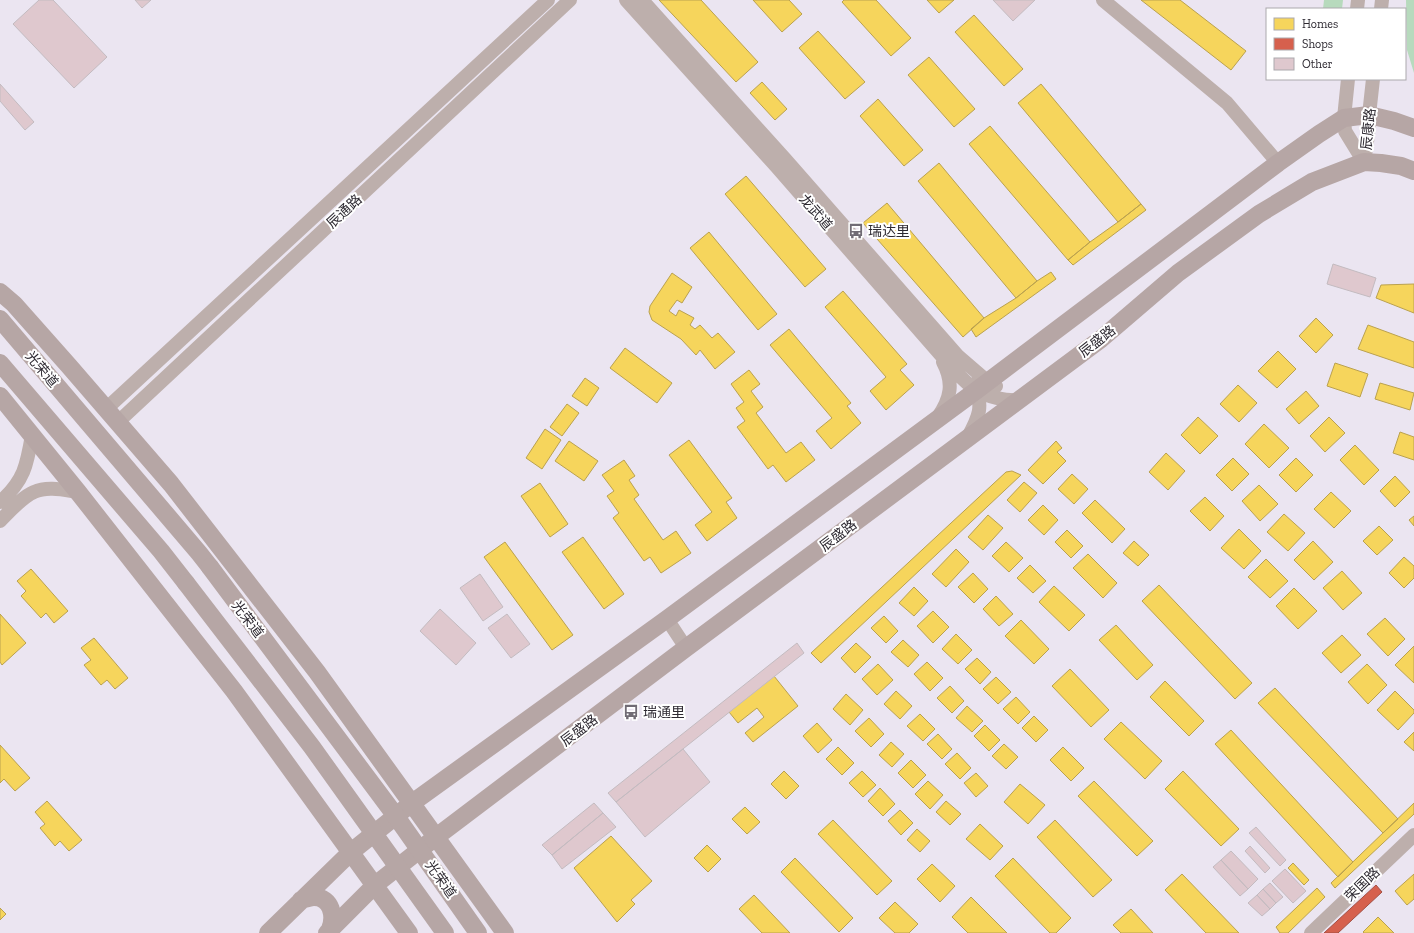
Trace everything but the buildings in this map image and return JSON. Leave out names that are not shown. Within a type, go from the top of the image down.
[{"type":"main road","points":[[268,933],[351,852],[412,803],[667,619],[982,386],[1278,163],[1344,118],[1369,116],[1394,121],[1414,128]]},
{"type":"main road","points":[[1364,162],[1401,166],[1414,171]]},
{"type":"main road","name":"辰盛路","points":[[328,931],[375,885],[436,837],[686,648],[1101,339],[1178,273],[1259,214],[1312,182],[1364,162]]},
{"type":"main road","points":[[0,292],[14,304],[171,484],[317,672],[505,933]]},
{"type":"main road","name":"光荣道","points":[[0,319],[199,553],[396,815],[478,933]]},
{"type":"main road","name":"光荣道","points":[[0,363],[161,551],[186,583],[312,747],[445,933]]},
{"type":"main road","points":[[0,396],[78,492],[234,691],[409,933]]},
{"type":"main road","points":[[301,900],[318,897],[326,902],[332,910],[333,915],[333,922],[328,931]]},
{"type":"street","name":"辰通路","points":[[112,416],[548,0]]},
{"type":"street","name":"辰通路","points":[[112,416],[570,0]]},
{"type":"street","name":"龙武道","points":[[626,0],[776,166],[939,355],[953,369],[982,386],[990,395],[1008,400],[1019,400]]},
{"type":"street","points":[[642,0],[785,159],[958,356],[982,386],[978,416],[966,439]]},
{"type":"street","points":[[1103,0],[1227,103],[1278,163]]},
{"type":"street","name":"辰康路","points":[[1348,80],[1344,118],[1345,131],[1364,162]]},
{"type":"street","name":"辰康路","points":[[1364,162],[1373,80]]},
{"type":"street","points":[[936,420],[947,401],[950,384],[946,368],[939,355]]},
{"type":"street","points":[[0,502],[11,492],[21,478],[28,460],[32,435]]},
{"type":"street","points":[[0,521],[34,492],[58,489],[78,492]]},
{"type":"street","points":[[667,619],[686,648]]},
{"type":"street","name":"荣国路","points":[[1311,933],[1414,835]]},
{"type":"green space","points":[[1324,0],[1343,0],[1342,8],[1323,8]]},
{"type":"green space","points":[[1406,0],[1414,0],[1414,73],[1407,50]]},
{"type":"place","name":"瑞达里","points":[[856,231]]},
{"type":"place","name":"瑞通里","points":[[631,712]]}]
